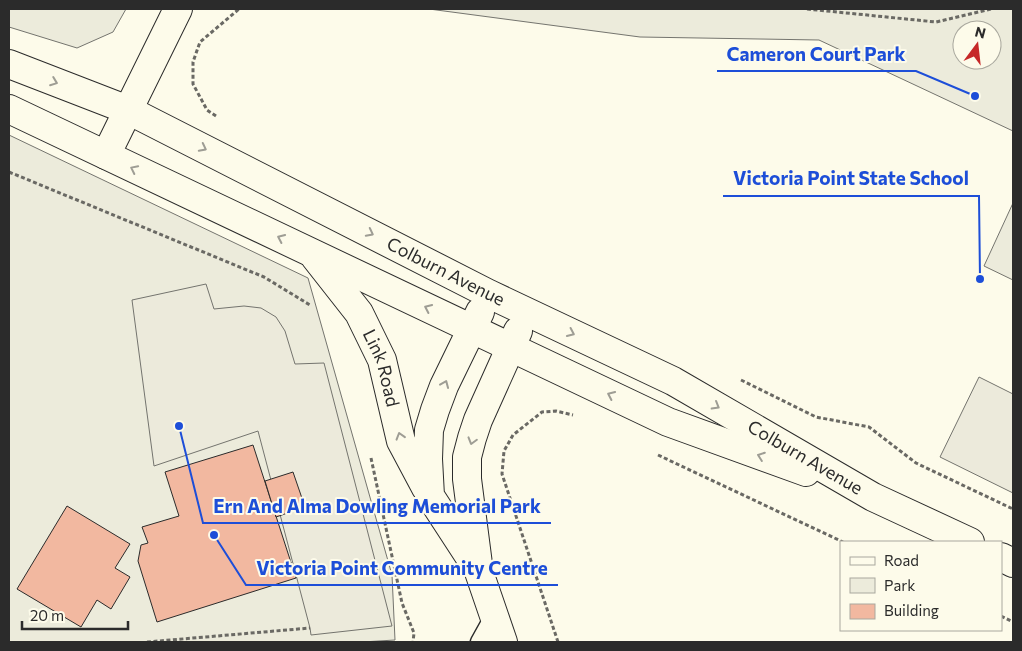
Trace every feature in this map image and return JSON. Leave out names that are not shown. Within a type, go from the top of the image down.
[{"type":"main road","points":[[106,155],[178,9]]},
{"type":"main road","name":"Colburn Avenue","points":[[9,64],[128,110],[488,294],[673,381],[873,497]]},
{"type":"main road","name":"Colburn Avenue","points":[[9,109],[668,422],[873,497],[968,541]]},
{"type":"main road","name":"Link Road","points":[[312,253],[359,313],[382,360],[401,441],[430,496],[479,572]]},
{"type":"main road","name":"Link Road","points":[[430,496],[429,430],[444,386],[488,294]]},
{"type":"main road","name":"Link Road","points":[[503,642],[479,572],[467,479],[467,457],[478,420],[527,312]]},
{"type":"lane","points":[[479,642],[494,615]]},
{"type":"path","points":[[221,120],[207,110],[193,84],[193,62],[200,42],[239,9]]},
{"type":"path","points":[[808,9],[936,22],[991,9]]},
{"type":"path","points":[[9,172],[264,277],[311,306]]},
{"type":"path","points":[[740,380],[816,417],[869,427],[916,463],[1013,509]]},
{"type":"path","points":[[558,642],[502,474],[504,451],[512,435],[531,419],[542,412],[556,411],[573,415]]},
{"type":"path","points":[[370,450],[402,603],[414,633],[413,642]]},
{"type":"path","points":[[654,454],[841,541]]},
{"type":"path","points":[[147,642],[310,628]]},
{"type":"green space","points":[[9,9],[126,9],[113,32],[77,48],[9,27]]},
{"type":"green space","points":[[429,9],[1013,9],[1013,131],[819,40],[640,37]]},
{"type":"green space","points":[[9,135],[308,278],[392,575],[395,640],[362,642],[9,642]]},
{"type":"green space","points":[[1013,203],[1013,280],[984,266]]},
{"type":"shaded area","points":[[206,284],[214,309],[244,306],[261,308],[276,317],[285,331],[295,364],[324,363],[392,626],[311,635],[258,431],[154,466],[132,300]]},
{"type":"shaded area","points":[[979,377],[1013,394],[1013,493],[940,457]]},
{"type":"building","points":[[253,445],[296,578],[157,622],[138,561],[141,545],[148,543],[142,527],[179,516],[165,472]]},
{"type":"building","points":[[293,472],[305,507],[276,517],[265,481]]},
{"type":"building","points":[[67,506],[130,544],[115,568],[130,577],[111,609],[97,600],[81,627],[17,589]]},
{"type":"place","name":"Cameron Court Park","points":[[975,96]]},
{"type":"place","name":"Victoria Point State School","points":[[980,279]]},
{"type":"place","name":"Ern And Alma Dowling Memorial Park","points":[[179,426]]},
{"type":"place","name":"Victoria Point Community Centre","points":[[214,535]]}]
